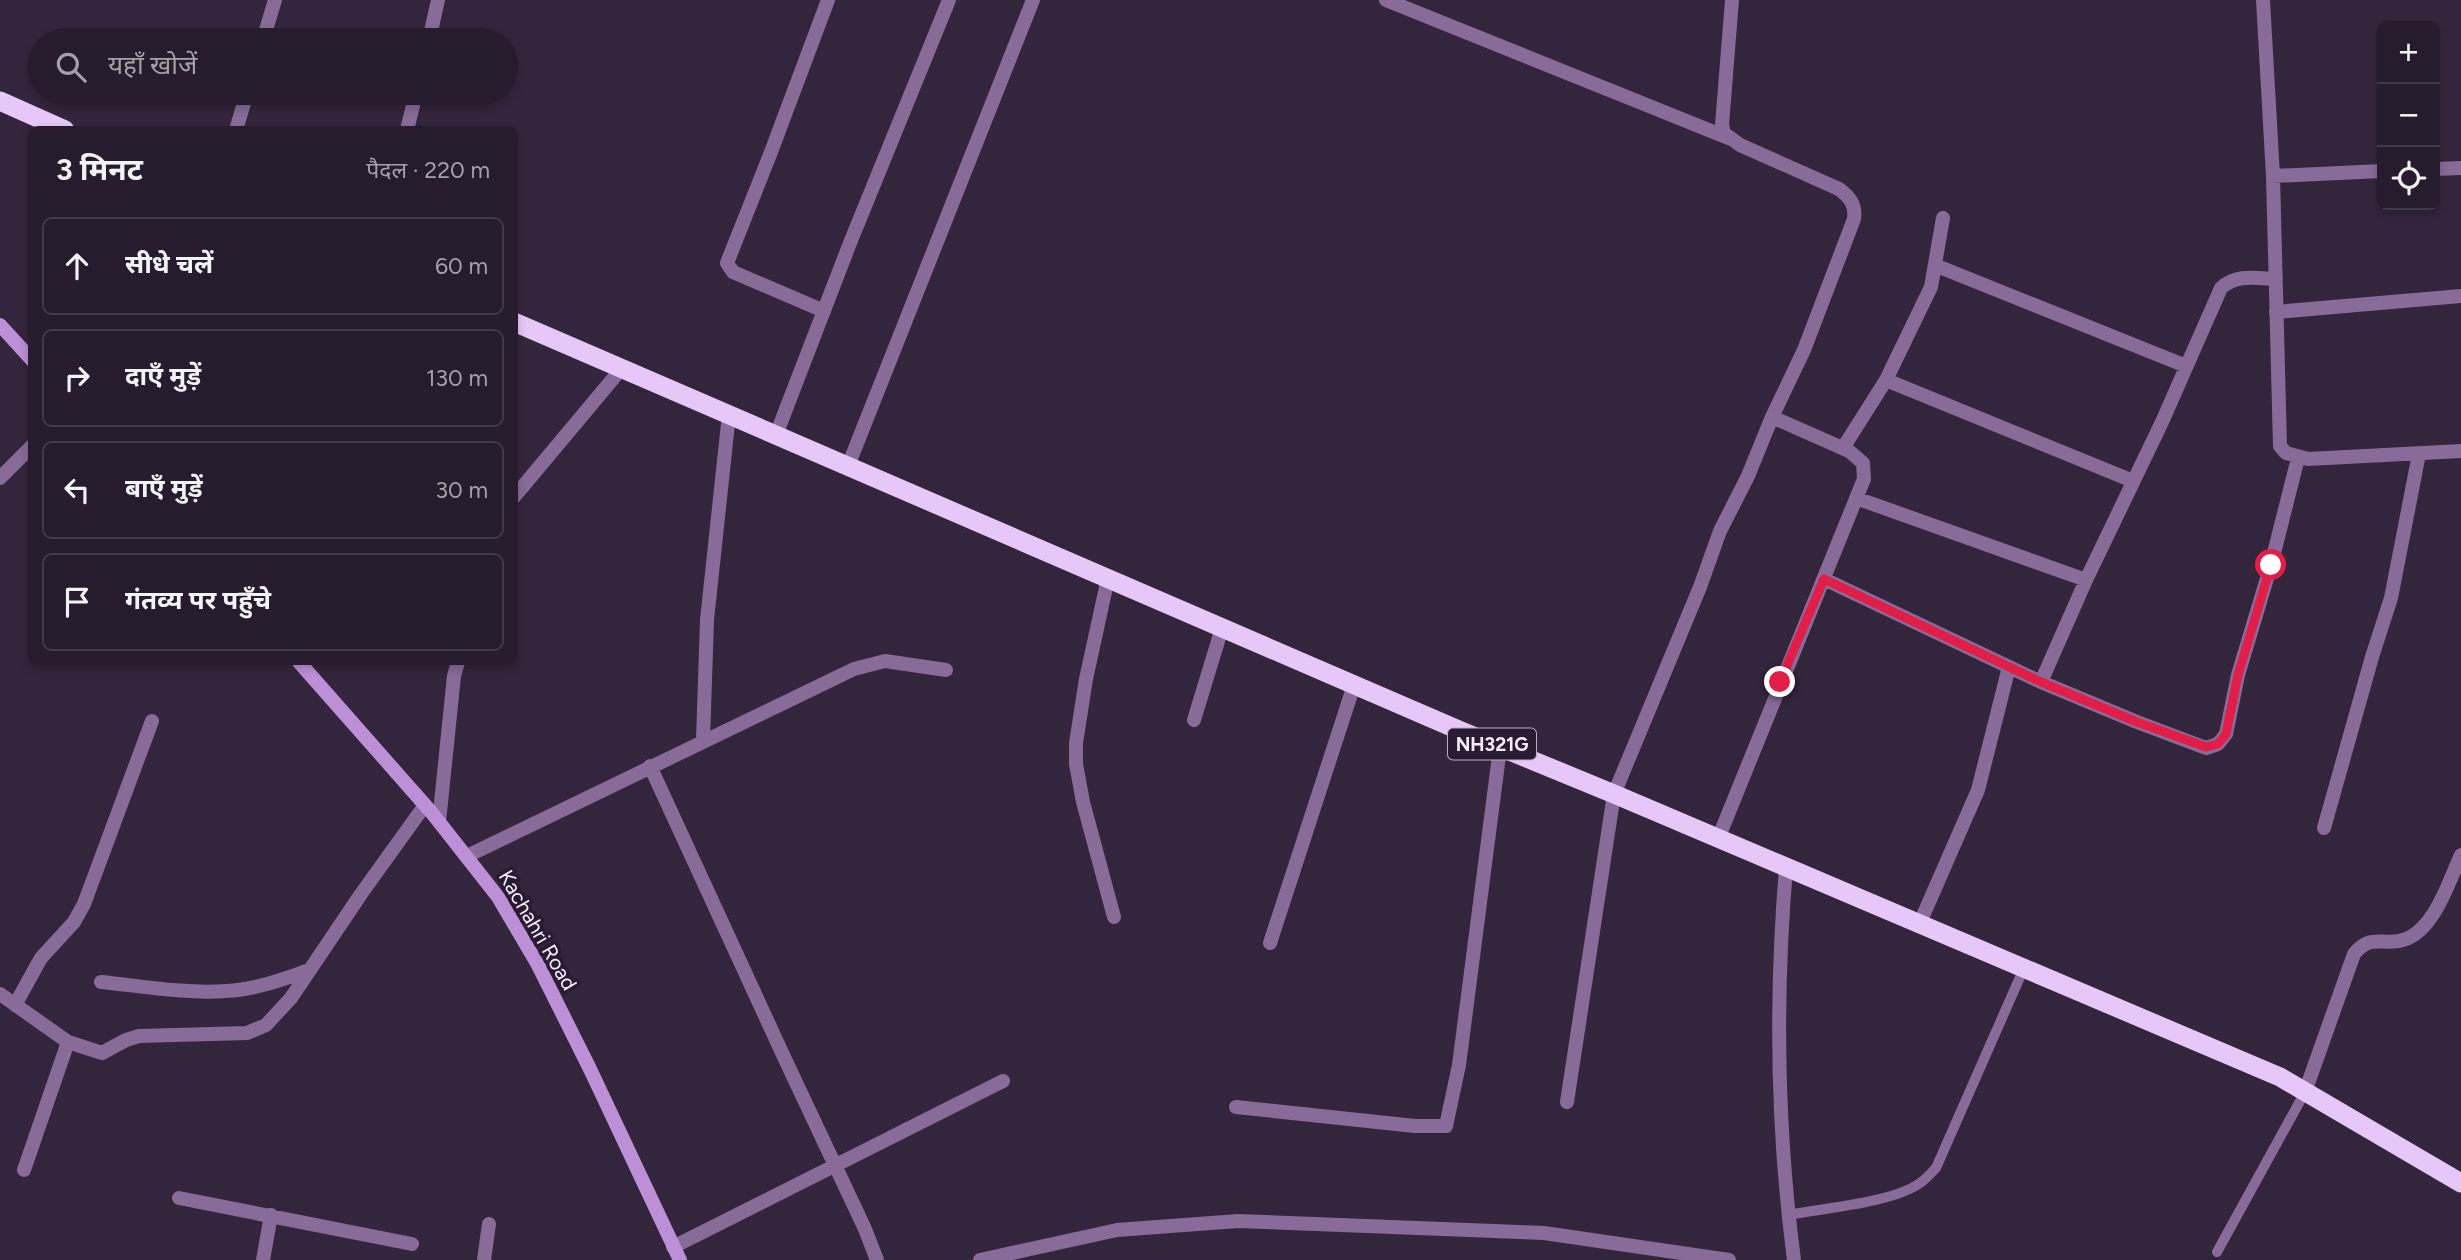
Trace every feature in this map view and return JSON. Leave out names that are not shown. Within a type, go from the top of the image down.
[{"type":"highway","points":[[0,102],[56,126]]},
{"type":"highway","name":"NH321G","points":[[518,324],[1354,685],[2280,1077],[2461,1183]]},
{"type":"main road","points":[[0,325],[28,356]]},
{"type":"main road","name":"Kachahri Road","points":[[302,665],[425,805],[498,897],[538,965],[677,1253]]},
{"type":"street","points":[[267,28],[275,0]]},
{"type":"street","points":[[432,28],[438,0]]},
{"type":"street","points":[[824,311],[733,272],[727,263],[828,0]]},
{"type":"street","points":[[776,435],[949,0]]},
{"type":"street","points":[[848,466],[1034,0]]},
{"type":"street","points":[[1386,0],[1731,139],[1839,189],[1848,196],[1855,211],[1829,288],[1804,350],[1720,531],[1700,587],[1614,794],[1567,1102]]},
{"type":"street","points":[[1731,139],[1724,133],[1722,125],[1732,0]]},
{"type":"street","points":[[2263,0],[2273,176],[2280,446],[2286,453],[2298,458],[2461,451]]},
{"type":"street","points":[[237,126],[243,105]]},
{"type":"street","points":[[408,126],[413,105]]},
{"type":"street","points":[[2440,169],[2461,168]]},
{"type":"street","points":[[2273,176],[2377,171]]},
{"type":"street","points":[[1843,448],[1886,380],[1926,299],[1937,266],[1943,218]]},
{"type":"street","points":[[1937,266],[2186,366]]},
{"type":"street","points":[[2041,682],[2221,288],[2238,278],[2275,279]]},
{"type":"street","points":[[2276,312],[2461,296]]},
{"type":"street","points":[[518,492],[622,368]]},
{"type":"street","points":[[1886,380],[2133,481]]},
{"type":"street","points":[[703,740],[707,620],[729,414]]},
{"type":"street","points":[[1718,839],[1864,479],[1865,470],[1858,458],[1843,448],[1772,417]]},
{"type":"street","points":[[0,478],[28,450]]},
{"type":"street","points":[[2324,828],[2391,598],[2418,454]]},
{"type":"street","points":[[1824,579],[2041,682],[2206,747],[2218,744],[2226,734],[2238,675],[2298,458]]},
{"type":"street","points":[[1856,498],[2086,580]]},
{"type":"street","points":[[1108,578],[1078,720],[1076,753],[1083,802],[1114,917]]},
{"type":"street","points":[[1194,720],[1222,628]]},
{"type":"street","points":[[467,856],[854,669],[885,661],[946,670]]},
{"type":"street","points":[[439,822],[457,665]]},
{"type":"street","points":[[1919,925],[1978,790],[2009,667]]},
{"type":"street","points":[[1270,943],[1354,685]]},
{"type":"street","points":[[15,1005],[41,958],[74,922],[84,904],[152,721]]},
{"type":"street","points":[[1236,1107],[1446,1126],[1459,1065],[1500,747]]},
{"type":"street","points":[[650,766],[877,1260]]},
{"type":"street","points":[[0,994],[68,1042],[102,1053],[139,1036],[257,1030],[277,1016],[425,805]]},
{"type":"street","points":[[2305,1092],[2354,954],[2370,941],[2399,941],[2424,928],[2461,855]]},
{"type":"street","points":[[1786,869],[1780,943],[1780,1122],[1794,1260]]},
{"type":"street","points":[[101,982],[178,990],[227,991],[279,981],[310,970]]},
{"type":"street","points":[[24,1170],[68,1042]]},
{"type":"street","points":[[677,1253],[834,1164],[1003,1081]]},
{"type":"street","points":[[179,1198],[412,1244]]},
{"type":"street","points":[[263,1260],[271,1215]]},
{"type":"street","points":[[987,1259],[1116,1230],[1238,1221],[1544,1233],[1729,1260]]},
{"type":"street","points":[[484,1260],[489,1224]]},
{"type":"lane","points":[[1788,1215],[1904,1192],[1922,1182],[1936,1168],[2024,968]]},
{"type":"lane","points":[[2217,1252],[2305,1092]]},
{"type":"route","points":[[1780,682],[1824,579],[2041,682],[2206,747],[2218,744],[2226,734],[2238,675],[2271,565]]}]
